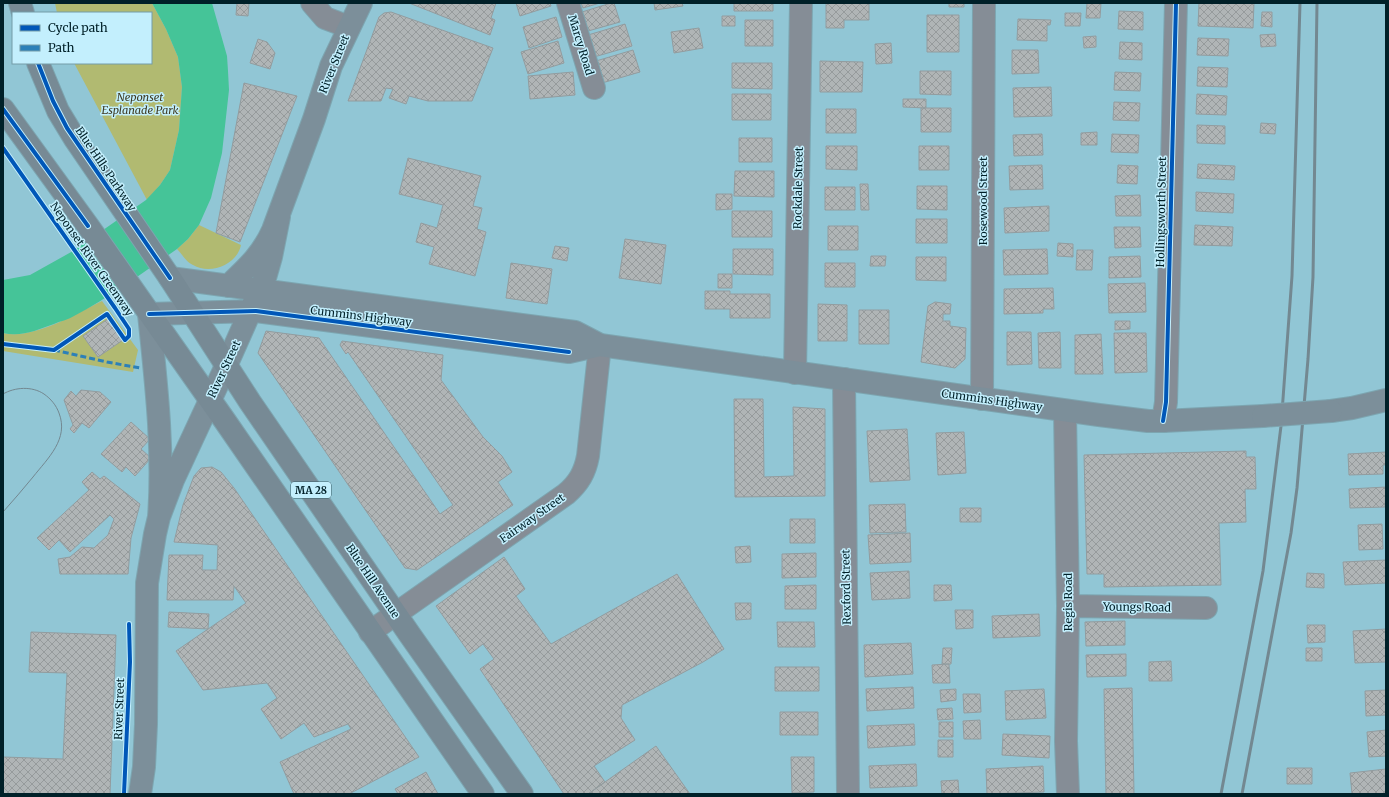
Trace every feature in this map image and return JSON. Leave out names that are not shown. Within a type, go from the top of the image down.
[{"type":"highway","name":"Blue Hills Parkway","points":[[38,64],[62,120],[170,278],[226,366]]},
{"type":"highway","name":"MA 28","points":[[3,109],[88,226],[210,400],[480,790]]},
{"type":"highway","name":"Blue Hill Avenue","points":[[226,366],[396,614],[522,794]]},
{"type":"main road","name":"River Street","points":[[228,286],[253,263],[269,240],[279,217],[314,119],[331,66],[361,3]]},
{"type":"main road","name":"River Street","points":[[159,517],[172,480],[260,290],[271,257],[279,217]]},
{"type":"main road","name":"Cummins Highway","points":[[170,278],[575,332],[600,345],[1065,411],[1134,419],[1163,421],[1263,416],[1352,408],[1386,400]]},
{"type":"main road","name":"River Street","points":[[140,794],[144,767],[146,724],[148,583],[152,551],[159,517],[161,492],[161,451],[156,380],[144,306]]},
{"type":"main road","name":"Cummins Highway","points":[[144,306],[192,312],[251,311],[570,352],[600,345]]},
{"type":"street","points":[[312,3],[325,18],[349,27]]},
{"type":"street","name":"Marcy Road","points":[[568,3],[594,88]]},
{"type":"street","name":"Rockdale Street","points":[[795,373],[801,3]]},
{"type":"street","name":"Rosewood Street","points":[[982,399],[984,3]]},
{"type":"street","name":"Hollingsworth Street","points":[[1163,421],[1166,402],[1176,3]]},
{"type":"street","name":"Fairway Street","points":[[370,632],[566,494],[579,480],[584,472],[588,456],[600,345]]},
{"type":"street","name":"Rexford Street","points":[[844,379],[848,794]]},
{"type":"street","name":"Regis Road","points":[[1065,411],[1068,606],[1066,741],[1068,794]]},
{"type":"street","name":"Youngs Road","points":[[1068,606],[1206,608]]},
{"type":"green space","name":"Neponset Esplanade Park","points":[[55,3],[152,3],[166,29],[178,57],[182,87],[179,130],[170,170],[147,200],[75,64],[152,64],[152,12],[57,12]]},
{"type":"green space","points":[[199,225],[241,245],[234,258],[229,263],[215,268],[200,268],[188,262],[177,249],[188,239]]},
{"type":"green space","points":[[102,301],[138,350],[133,372],[3,351],[3,333],[27,333],[40,329],[67,319]]},
{"type":"shaded area","points":[[152,3],[212,3],[227,56],[229,90],[222,153],[211,198],[199,225],[188,239],[177,249],[114,293],[87,309],[72,317],[29,332],[17,334],[3,333],[3,280],[30,275],[73,251],[146,200],[160,185],[170,170],[179,130],[182,87],[178,57],[166,29]]},
{"type":"building","points":[[237,3],[249,3],[248,16],[236,15]]},
{"type":"building","points":[[409,3],[496,3],[491,18],[495,20],[490,35]]},
{"type":"building","points":[[516,3],[550,3],[551,6],[520,16]]},
{"type":"building","points":[[581,3],[600,3],[583,8]]},
{"type":"building","points":[[614,3],[620,22],[588,31],[582,12]]},
{"type":"building","points":[[654,3],[682,3],[683,6],[655,10]]},
{"type":"building","points":[[734,3],[773,3],[773,11],[734,11]]},
{"type":"building","points":[[826,3],[869,3],[869,20],[844,20],[844,28],[826,28]]},
{"type":"building","points":[[949,3],[964,3],[964,7],[949,7]]},
{"type":"building","points":[[1087,3],[1101,3],[1100,18],[1086,18]]},
{"type":"building","points":[[1199,3],[1254,3],[1253,28],[1198,26]]},
{"type":"building","points":[[1119,11],[1143,12],[1143,30],[1118,29]]},
{"type":"building","points":[[391,12],[493,48],[472,101],[428,101],[409,96],[406,104],[389,98],[393,89],[386,88],[381,101],[348,101],[379,17],[384,13]]},
{"type":"building","points":[[1262,12],[1272,12],[1272,27],[1261,26]]},
{"type":"building","points":[[1065,13],[1081,13],[1080,26],[1065,26]]},
{"type":"building","points":[[927,15],[959,15],[959,52],[927,52]]},
{"type":"building","points":[[722,16],[735,16],[735,26],[722,26]]},
{"type":"building","points":[[556,17],[562,37],[529,48],[523,27]]},
{"type":"building","points":[[1018,19],[1051,20],[1050,25],[1047,25],[1047,41],[1017,40]]},
{"type":"building","points":[[745,20],[773,20],[773,46],[745,46]]},
{"type":"building","points":[[625,24],[632,46],[594,57],[588,35]]},
{"type":"building","points":[[699,28],[703,48],[674,53],[671,32]]},
{"type":"building","points":[[1275,34],[1276,46],[1261,47],[1260,35]]},
{"type":"building","points":[[1096,36],[1096,47],[1084,48],[1083,37]]},
{"type":"building","points":[[1198,38],[1229,39],[1228,56],[1197,55]]},
{"type":"building","points":[[258,39],[267,42],[275,53],[270,69],[250,63]]},
{"type":"building","points":[[558,41],[564,63],[528,74],[521,52]]},
{"type":"building","points":[[1120,42],[1142,43],[1142,60],[1119,59]]},
{"type":"building","points":[[891,43],[892,63],[876,64],[875,44]]},
{"type":"building","points":[[633,50],[640,72],[602,83],[596,61]]},
{"type":"building","points":[[1012,50],[1038,50],[1039,73],[1012,74]]},
{"type":"building","points":[[820,61],[863,62],[862,92],[820,92]]},
{"type":"building","points":[[732,63],[772,63],[772,89],[732,88]]},
{"type":"building","points":[[1198,67],[1228,68],[1227,87],[1197,86]]},
{"type":"building","points":[[920,71],[951,71],[951,95],[920,94]]},
{"type":"building","points":[[573,72],[575,95],[530,99],[528,76]]},
{"type":"building","points":[[1115,72],[1141,73],[1140,91],[1114,90]]},
{"type":"building","points":[[244,83],[297,96],[240,242],[216,233]]},
{"type":"building","points":[[1051,87],[1052,116],[1014,117],[1013,88]]},
{"type":"building","points":[[732,94],[771,94],[771,120],[732,120]]},
{"type":"building","points":[[1197,94],[1227,96],[1226,115],[1196,114]]},
{"type":"building","points":[[903,99],[926,99],[926,108],[903,107]]},
{"type":"building","points":[[1114,102],[1140,103],[1139,121],[1113,120]]},
{"type":"building","points":[[921,108],[951,108],[951,132],[921,132]]},
{"type":"building","points":[[826,109],[856,109],[856,133],[826,133]]},
{"type":"building","points":[[1261,123],[1276,124],[1275,134],[1260,133]]},
{"type":"building","points":[[1197,125],[1225,126],[1225,144],[1197,143]]},
{"type":"building","points":[[1097,132],[1097,145],[1081,145],[1081,133]]},
{"type":"building","points":[[1042,134],[1043,155],[1014,156],[1013,135]]},
{"type":"building","points":[[1112,134],[1139,135],[1138,153],[1111,152]]},
{"type":"building","points":[[739,138],[772,138],[772,162],[739,162]]},
{"type":"building","points":[[826,146],[857,146],[857,170],[826,169]]},
{"type":"building","points":[[919,146],[949,146],[949,170],[919,170]]},
{"type":"building","points":[[408,158],[481,176],[473,206],[482,208],[477,229],[486,232],[475,276],[429,264],[434,247],[416,242],[421,223],[437,228],[443,205],[399,194]]},
{"type":"building","points":[[1198,164],[1235,166],[1234,180],[1197,178]]},
{"type":"building","points":[[1042,165],[1043,189],[1010,190],[1009,166]]},
{"type":"building","points":[[1118,165],[1138,166],[1137,184],[1117,183]]},
{"type":"building","points":[[735,171],[774,171],[774,197],[734,196]]},
{"type":"building","points":[[860,184],[868,184],[869,210],[861,210]]},
{"type":"building","points":[[917,186],[947,186],[947,210],[917,209]]},
{"type":"building","points":[[825,187],[855,187],[855,210],[825,210]]},
{"type":"building","points":[[1196,192],[1234,194],[1233,213],[1196,211]]},
{"type":"building","points":[[716,194],[732,194],[732,209],[716,210]]},
{"type":"building","points":[[1140,195],[1141,216],[1116,216],[1115,196]]},
{"type":"building","points":[[1049,206],[1049,231],[1005,233],[1004,208]]},
{"type":"building","points":[[732,211],[772,211],[772,237],[732,237]]},
{"type":"building","points":[[916,219],[947,219],[947,243],[916,243]]},
{"type":"building","points":[[1195,225],[1233,227],[1232,246],[1194,245]]},
{"type":"building","points":[[828,226],[858,226],[858,250],[828,250]]},
{"type":"building","points":[[1114,227],[1140,227],[1141,247],[1115,248]]},
{"type":"building","points":[[625,239],[666,245],[661,284],[619,278]]},
{"type":"building","points":[[1058,243],[1073,244],[1073,257],[1057,256]]},
{"type":"building","points":[[555,246],[569,248],[567,261],[552,258]]},
{"type":"building","points":[[733,249],[773,249],[773,275],[733,274]]},
{"type":"building","points":[[1047,249],[1048,274],[1004,275],[1003,250]]},
{"type":"building","points":[[1077,250],[1093,250],[1092,270],[1076,270]]},
{"type":"building","points":[[871,256],[886,256],[885,266],[870,266]]},
{"type":"building","points":[[1140,256],[1141,277],[1109,278],[1109,257]]},
{"type":"building","points":[[916,257],[946,257],[946,281],[916,280]]},
{"type":"building","points":[[511,263],[552,269],[547,304],[506,298]]},
{"type":"building","points":[[825,263],[855,263],[855,287],[825,287]]},
{"type":"building","points":[[718,274],[732,274],[732,288],[718,288]]},
{"type":"building","points":[[1145,283],[1146,312],[1109,313],[1108,284]]},
{"type":"building","points":[[1053,288],[1054,309],[1043,309],[1043,313],[1004,314],[1004,289]]},
{"type":"building","points":[[705,291],[730,291],[730,294],[770,294],[770,318],[730,318],[730,309],[705,309]]},
{"type":"building","points":[[935,302],[951,304],[950,314],[943,314],[943,321],[950,321],[950,326],[966,328],[965,359],[955,368],[921,362],[928,306]]},
{"type":"building","points":[[818,304],[847,305],[847,341],[818,341]]},
{"type":"building","points":[[859,310],[889,310],[889,344],[859,344]]},
{"type":"building","points":[[108,319],[123,340],[98,357],[83,336]]},
{"type":"building","points":[[1115,321],[1130,321],[1130,329],[1115,330]]},
{"type":"building","points":[[266,331],[319,338],[440,514],[453,505],[348,352],[346,354],[340,345],[342,341],[443,355],[441,380],[483,437],[502,456],[512,472],[498,482],[513,505],[417,570],[405,568],[258,353]]},
{"type":"building","points":[[1007,332],[1031,332],[1032,364],[1007,365]]},
{"type":"building","points":[[1060,332],[1061,368],[1039,368],[1038,333]]},
{"type":"building","points":[[1114,333],[1146,333],[1147,372],[1115,373]]},
{"type":"building","points":[[1101,334],[1103,374],[1075,374],[1075,335]]},
{"type":"building","points":[[81,390],[100,392],[111,402],[89,428],[82,423],[74,433],[70,429],[73,425],[64,400],[71,391],[76,396]]},
{"type":"building","points":[[734,399],[763,399],[764,477],[794,476],[793,407],[825,409],[825,496],[735,497]]},
{"type":"building","points":[[131,422],[150,439],[141,449],[151,458],[135,476],[126,467],[122,472],[101,454]]},
{"type":"building","points":[[907,429],[910,480],[870,482],[867,431]]},
{"type":"building","points":[[964,432],[966,473],[938,475],[936,433]]},
{"type":"building","points":[[1246,451],[1246,457],[1255,457],[1256,489],[1245,489],[1246,522],[1219,523],[1221,585],[1104,587],[1104,574],[1087,574],[1084,455]]},
{"type":"building","points":[[1386,452],[1386,465],[1383,465],[1383,474],[1349,475],[1348,454]]},
{"type":"building","points":[[212,467],[221,472],[234,488],[419,757],[349,794],[294,794],[280,762],[351,729],[348,724],[314,737],[304,723],[281,739],[261,709],[277,698],[267,683],[203,690],[176,651],[246,603],[234,586],[233,600],[167,600],[169,555],[203,555],[202,570],[217,570],[218,545],[174,542],[183,505],[194,476],[201,468]]},
{"type":"building","points":[[92,472],[100,479],[104,476],[140,504],[131,538],[128,574],[60,574],[58,559],[70,557],[82,547],[94,548],[108,535],[114,519],[110,515],[70,552],[59,540],[49,550],[37,538],[89,490],[82,482]]},
{"type":"building","points":[[1386,487],[1385,507],[1350,508],[1349,489]]},
{"type":"building","points":[[905,504],[906,532],[870,533],[869,505]]},
{"type":"building","points":[[960,508],[981,508],[981,522],[960,522]]},
{"type":"building","points":[[790,519],[815,519],[815,543],[790,543]]},
{"type":"building","points":[[1382,524],[1383,549],[1359,550],[1358,525]]},
{"type":"building","points":[[910,533],[911,562],[870,564],[868,535]]},
{"type":"building","points":[[750,546],[751,562],[736,563],[735,547]]},
{"type":"building","points":[[816,553],[816,577],[782,578],[782,554]]},
{"type":"building","points":[[504,557],[525,589],[516,596],[551,644],[677,574],[724,649],[703,662],[622,705],[621,718],[635,740],[594,766],[605,782],[588,794],[564,794],[480,669],[494,659],[483,644],[470,654],[436,606]]},
{"type":"building","points":[[1386,560],[1386,583],[1345,585],[1343,562]]},
{"type":"building","points":[[909,571],[910,598],[872,600],[870,573]]},
{"type":"building","points":[[1307,573],[1324,574],[1324,588],[1306,587]]},
{"type":"building","points":[[816,585],[816,609],[785,609],[785,586]]},
{"type":"building","points":[[934,585],[951,585],[952,600],[934,601]]},
{"type":"building","points":[[735,603],[751,603],[751,619],[736,620]]},
{"type":"building","points":[[955,610],[973,610],[973,628],[956,629]]},
{"type":"building","points":[[169,612],[209,614],[208,629],[168,627]]},
{"type":"building","points":[[1039,614],[1040,636],[993,638],[992,616]]},
{"type":"building","points":[[1125,621],[1125,645],[1086,646],[1085,622]]},
{"type":"building","points":[[777,622],[814,622],[815,647],[778,647]]},
{"type":"building","points":[[1307,625],[1325,625],[1325,642],[1308,643]]},
{"type":"building","points":[[1386,629],[1386,662],[1355,663],[1353,631]]},
{"type":"building","points":[[31,632],[116,635],[110,794],[3,794],[3,757],[63,759],[67,673],[29,672]]},
{"type":"building","points":[[911,643],[913,674],[865,677],[864,645]]},
{"type":"building","points":[[943,648],[952,648],[951,664],[942,664]]},
{"type":"building","points":[[1306,648],[1322,648],[1322,661],[1306,661]]},
{"type":"building","points":[[1126,654],[1126,676],[1087,677],[1086,655]]},
{"type":"building","points":[[1171,661],[1172,681],[1149,681],[1149,662]]},
{"type":"building","points":[[949,664],[950,683],[933,683],[932,665]]},
{"type":"building","points":[[775,667],[819,667],[819,691],[775,691]]},
{"type":"building","points":[[913,687],[914,708],[867,711],[866,689]]},
{"type":"building","points":[[1132,688],[1134,794],[1106,794],[1104,689]]},
{"type":"building","points":[[956,689],[956,700],[941,702],[940,690]]},
{"type":"building","points":[[1044,689],[1046,718],[1006,720],[1005,691]]},
{"type":"building","points":[[1386,690],[1386,715],[1366,716],[1365,691]]},
{"type":"building","points":[[963,694],[980,694],[981,712],[964,713]]},
{"type":"building","points":[[952,708],[953,719],[938,720],[937,709]]},
{"type":"building","points":[[780,712],[818,712],[818,735],[780,735]]},
{"type":"building","points":[[980,720],[981,739],[964,739],[963,721]]},
{"type":"building","points":[[939,722],[953,722],[953,737],[939,737]]},
{"type":"building","points":[[914,724],[915,745],[868,748],[867,726]]},
{"type":"building","points":[[1386,730],[1386,756],[1369,757],[1367,732]]},
{"type":"building","points":[[1003,734],[1050,736],[1049,758],[1002,755]]},
{"type":"building","points":[[938,740],[953,740],[953,757],[938,757]]},
{"type":"building","points":[[656,746],[690,794],[588,794]]},
{"type":"building","points":[[791,757],[814,757],[814,792],[792,793]]},
{"type":"building","points":[[916,764],[917,786],[870,788],[869,766]]},
{"type":"building","points":[[1043,766],[1044,792],[987,794],[986,769]]},
{"type":"building","points":[[1287,768],[1312,768],[1312,784],[1287,784]]},
{"type":"building","points":[[1386,769],[1386,794],[1352,794],[1350,773]]},
{"type":"building","points":[[426,772],[438,794],[398,794],[395,789]]},
{"type":"building","points":[[958,780],[959,794],[942,794],[941,781]]},
{"type":"tram line","points":[[3,394],[24,388],[39,391],[47,396],[55,405],[61,422],[59,440],[55,448],[26,486],[3,512]]},
{"type":"railway","points":[[1221,794],[1263,571],[1281,426],[1292,276],[1300,3]]},
{"type":"railway","points":[[1242,794],[1291,533],[1297,488],[1308,359],[1313,277],[1317,3]]},
{"type":"marked path","points":[[54,350],[140,368]]},
{"type":"cycle path","points":[[1163,421],[1166,402],[1176,3]]},
{"type":"cycle path","points":[[38,64],[53,101],[67,128],[170,278]]},
{"type":"cycle path","points":[[3,109],[88,226]]},
{"type":"cycle path","name":"Neponset River Greenway","points":[[3,148],[129,329],[129,336],[125,340],[107,314],[54,350],[3,344]]},
{"type":"cycle path","points":[[149,314],[256,311],[569,352]]},
{"type":"cycle path","points":[[124,794],[130,662],[129,624]]}]
